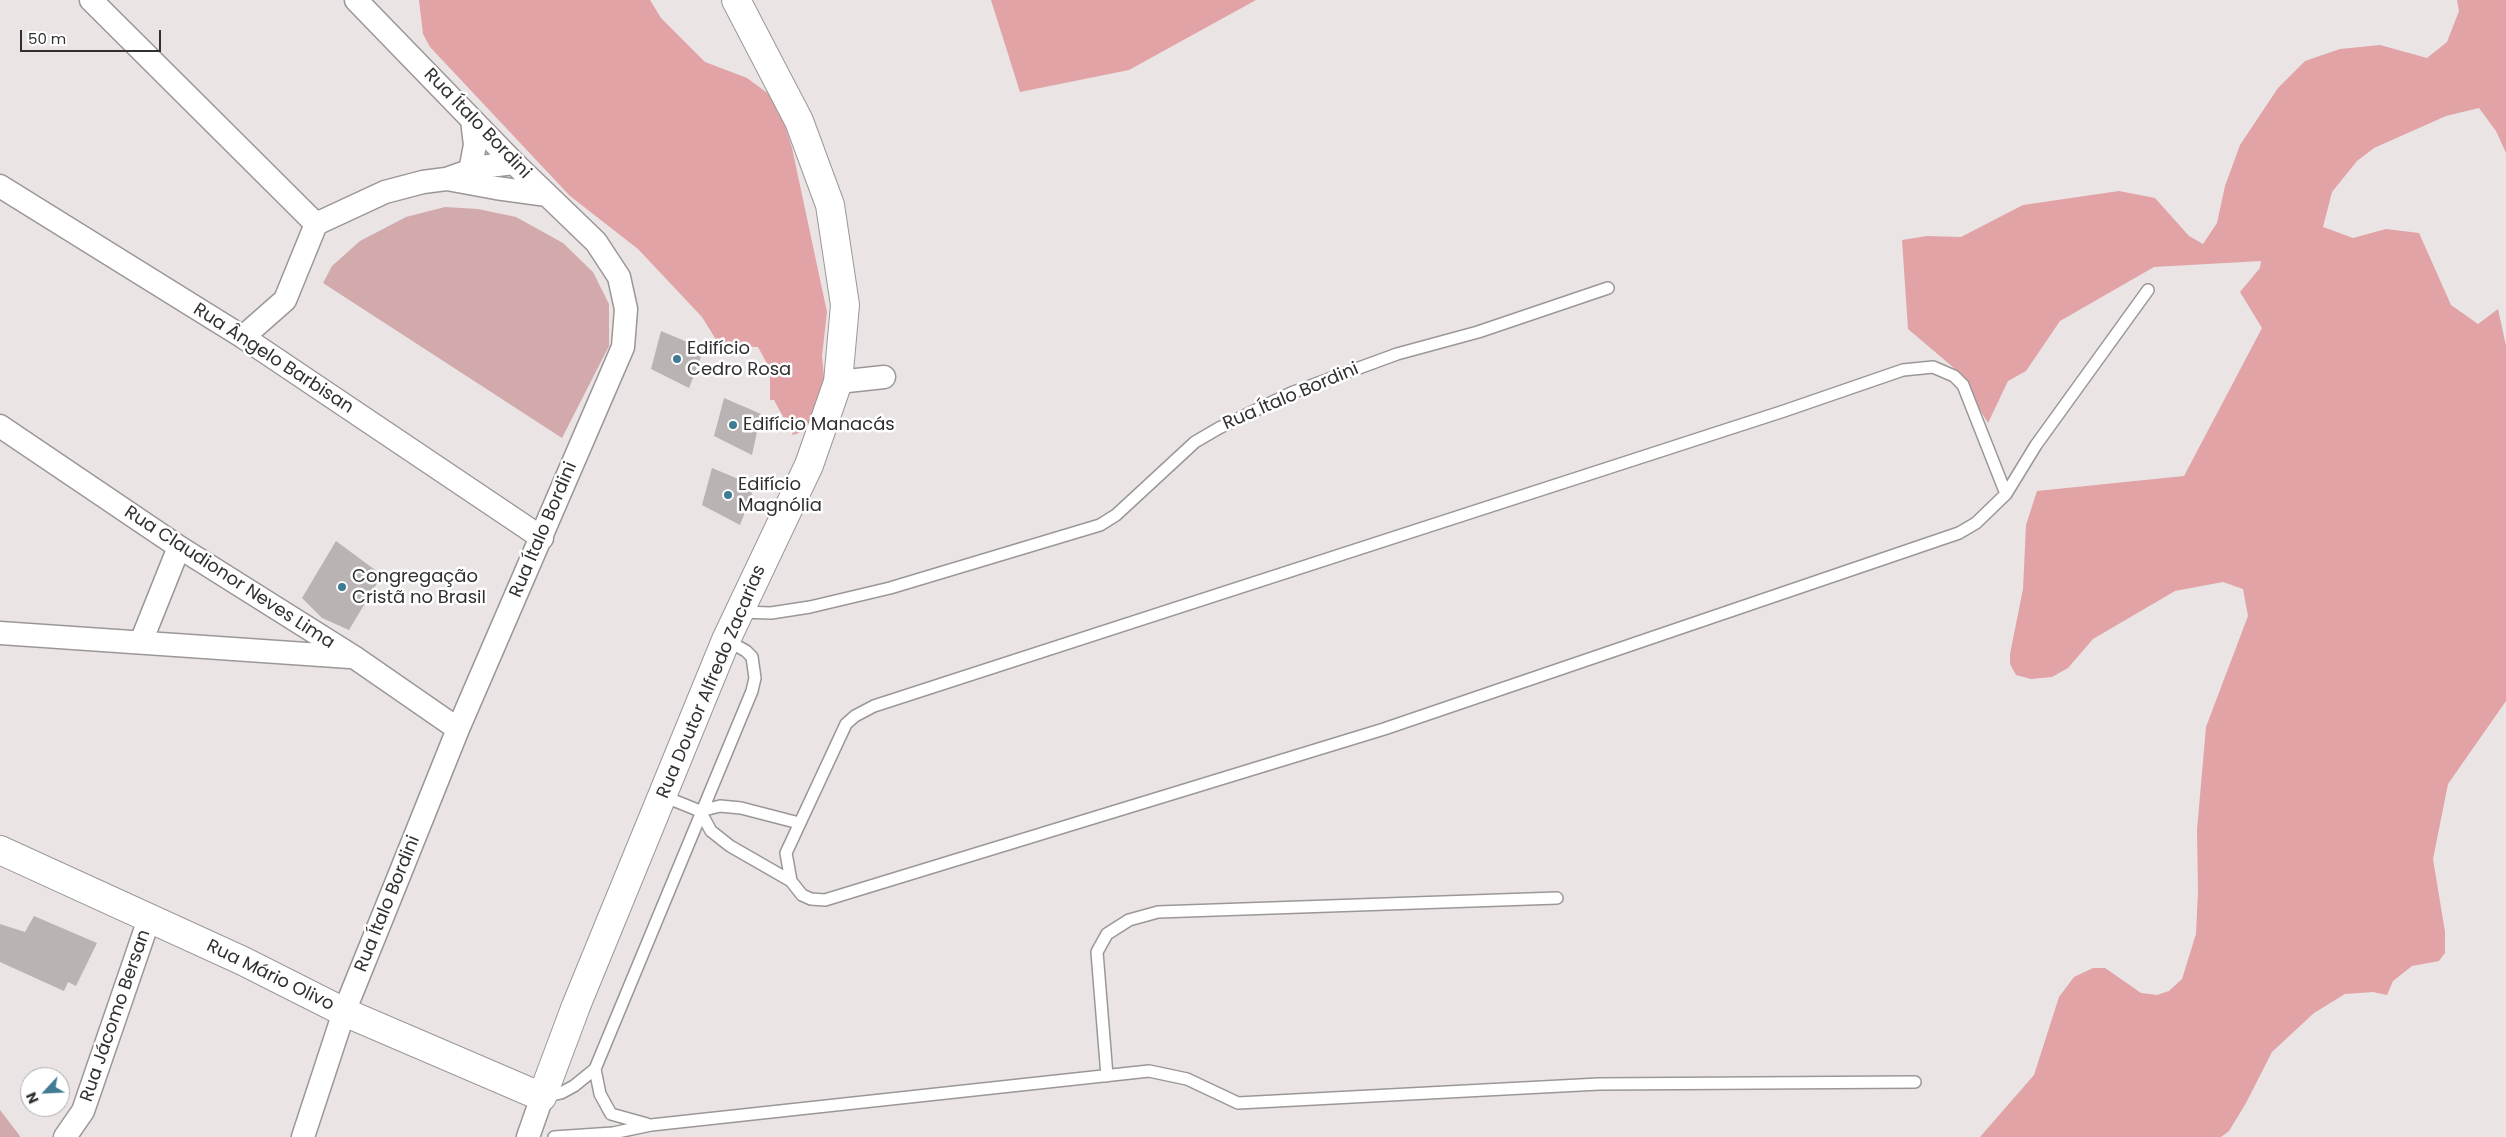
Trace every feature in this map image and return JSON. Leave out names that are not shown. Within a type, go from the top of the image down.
[{"type":"street","points":[[92,0],[316,224]]},
{"type":"street","name":"Rua Ítalo Bordini","points":[[303,1137],[344,1012],[458,729],[623,347],[626,309],[619,277],[596,242],[514,163],[356,0]]},
{"type":"street","name":"Rua Doutor Alfredo Zacarias","points":[[528,1137],[576,1006],[726,640],[810,466],[838,382],[845,305],[830,205],[799,121],[736,0]]},
{"type":"street","points":[[470,171],[475,145],[472,120]]},
{"type":"street","points":[[243,337],[285,300],[316,224],[384,192],[423,182],[446,179],[470,171],[514,163]]},
{"type":"street","points":[[446,179],[547,195]]},
{"type":"street","name":"Rua Ângelo Barbisan","points":[[0,186],[243,337],[542,538]]},
{"type":"street","points":[[838,382],[884,377]]},
{"type":"street","name":"Rua Claudionor Neves Lima","points":[[0,426],[179,547],[354,657],[458,729]]},
{"type":"street","points":[[141,642],[179,547]]},
{"type":"street","points":[[0,633],[354,657]]},
{"type":"street","name":"Rua Mário Olivo","points":[[0,850],[244,961],[344,1012],[542,1097]]},
{"type":"street","name":"Rua Jácomo Bersan","points":[[65,1137],[83,1111],[149,919]]},
{"type":"lane","name":"Rua Ítalo Bordini","points":[[739,612],[771,613],[810,607],[890,588],[1100,525],[1116,515],[1195,442],[1219,428],[1291,393],[1405,351],[1478,332],[1608,288]]},
{"type":"lane","points":[[700,811],[711,831],[730,846],[791,881],[802,896],[825,900],[1384,729],[1959,533],[1976,523],[2006,494],[2036,445],[2148,290]]},
{"type":"lane","points":[[791,881],[786,853],[846,724],[855,716],[874,706],[1774,414],[1903,370],[1933,367],[1954,376],[1963,385],[2006,494]]},
{"type":"lane","points":[[542,1097],[561,1093],[574,1086],[595,1069],[700,811],[752,691],[755,678],[752,657],[746,651],[726,640]]},
{"type":"lane","points":[[663,796],[700,811],[720,806],[741,808],[799,824]]},
{"type":"lane","points":[[1108,1076],[1097,952],[1108,934],[1130,920],[1158,912],[1557,898]]},
{"type":"lane","points":[[595,1069],[600,1094],[611,1114],[651,1125]]},
{"type":"lane","points":[[554,1137],[613,1133],[651,1125],[1149,1070],[1188,1079],[1238,1103],[1599,1084],[1915,1082]]},
{"type":"shaded area","points":[[419,0],[650,0],[661,18],[705,62],[747,78],[777,100],[792,148],[827,312],[822,356],[824,377],[818,402],[819,426],[793,435],[774,400],[770,400],[770,369],[758,347],[720,346],[702,317],[638,249],[570,196],[430,47],[423,34]]},
{"type":"shaded area","points":[[991,0],[1256,0],[1129,70],[1020,92]]},
{"type":"shaded area","points":[[2457,0],[2506,0],[2506,153],[2496,131],[2479,108],[2446,116],[2374,148],[2357,161],[2332,192],[2323,227],[2353,238],[2386,229],[2419,233],[2451,305],[2478,324],[2498,309],[2506,346],[2506,701],[2448,784],[2433,859],[2445,932],[2445,953],[2439,961],[2412,966],[2393,981],[2387,995],[2373,992],[2345,994],[2314,1013],[2272,1052],[2246,1103],[2229,1131],[2221,1137],[1980,1137],[2034,1075],[2059,997],[2074,977],[2093,968],[2105,968],[2141,993],[2157,995],[2169,991],[2182,979],[2196,934],[2198,891],[2197,830],[2206,727],[2248,616],[2243,589],[2223,582],[2175,591],[2093,639],[2068,668],[2052,677],[2031,679],[2016,675],[2010,664],[2010,654],[2023,589],[2026,525],[2037,491],[2184,476],[2262,328],[2240,292],[2260,268],[2261,261],[2154,267],[2060,321],[2026,371],[2008,381],[1988,423],[1954,368],[1908,329],[1902,240],[1927,236],[1961,237],[2023,205],[2119,191],[2155,198],[2189,236],[2203,244],[2217,223],[2225,186],[2240,145],[2278,88],[2305,61],[2340,49],[2380,45],[2427,58],[2447,42],[2459,11]]},
{"type":"shaded area","points":[[445,207],[478,209],[516,217],[563,243],[593,272],[609,304],[609,346],[562,438],[323,283],[332,266],[360,241],[406,217]]},
{"type":"shaded area","points":[[0,1110],[20,1136],[20,1137],[0,1137]]},
{"type":"building","name":"Edifício Cedro Rosa","points":[[661,331],[704,349],[689,388],[651,369]]},
{"type":"building","name":"Edifício Manacás","points":[[724,398],[761,414],[752,455],[714,436]]},
{"type":"building","name":"Edifício Magnólia","points":[[712,468],[755,486],[740,525],[702,505]]},
{"type":"building","name":"Congregação Cristã no Brasil","points":[[336,541],[382,575],[349,630],[322,618],[302,598]]},
{"type":"building","points":[[34,916],[97,943],[76,986],[68,982],[64,991],[0,962],[0,924],[25,932]]},
{"type":"place","name":"Edifício Cedro Rosa","points":[[677,359]]},
{"type":"place","name":"Edifício Manacás","points":[[733,425]]},
{"type":"place","name":"Edifício Magnólia","points":[[728,495]]},
{"type":"place","name":"Congregação Cristã no Brasil","points":[[342,587]]}]
